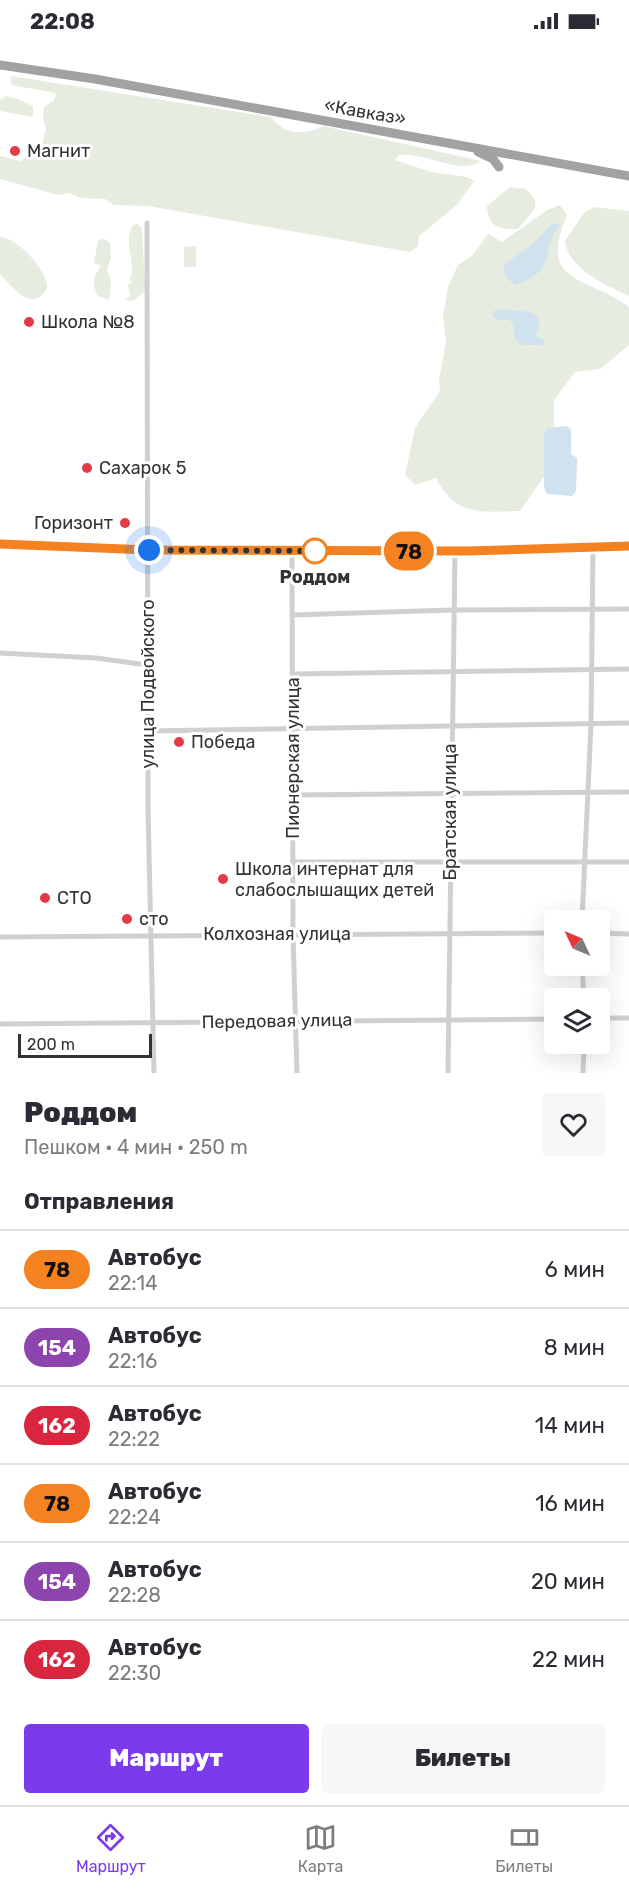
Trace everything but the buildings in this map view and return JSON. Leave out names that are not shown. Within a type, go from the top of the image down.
[{"type":"highway","name":"«Кавказ»","points":[[0,58],[95,79]]},
{"type":"highway","name":"«Кавказ»","points":[[0,65],[95,79],[629,176]]},
{"type":"highway","points":[[468,147],[493,159],[499,167]]},
{"type":"main road","points":[[0,544],[149,550],[292,551],[455,551],[629,546]]},
{"type":"street","name":"улица Подвойского","points":[[147,223],[149,550],[147,730],[154,1073]]},
{"type":"street","points":[[583,910],[591,724],[593,547]]},
{"type":"street","name":"Пионерская улица","points":[[292,551],[293,934],[297,1073]]},
{"type":"street","name":"Братская улица","points":[[448,1073],[451,933],[449,863],[451,672],[455,551]]},
{"type":"street","points":[[292,615],[452,610],[629,609]]},
{"type":"street","points":[[0,653],[96,658],[147,665]]},
{"type":"street","points":[[292,674],[629,669]]},
{"type":"street","points":[[147,730],[629,723]]},
{"type":"street","points":[[292,795],[629,792]]},
{"type":"street","points":[[294,862],[629,862]]},
{"type":"street","name":"Колхозная улица","points":[[0,937],[544,933]]},
{"type":"street","points":[[610,933],[629,934]]},
{"type":"street","points":[[610,1018],[629,1018]]},
{"type":"street","name":"Передовая улица","points":[[0,1024],[544,1019]]},
{"type":"street","points":[[583,1073],[584,1054]]},
{"type":"shaded area","points":[[11,76],[271,117],[282,127],[295,132],[309,131],[323,126],[481,161],[463,166],[410,155],[399,155],[395,160],[431,172],[467,177],[474,181],[457,205],[419,236],[418,246],[410,252],[148,206],[114,205],[105,199],[81,198],[69,193],[58,195],[0,179],[0,156],[21,161],[42,144],[46,128],[43,119],[44,107],[54,100],[56,93],[11,85]]},
{"type":"shaded area","points":[[6,96],[33,106],[33,117],[0,111],[0,100]]},
{"type":"shaded area","points":[[510,187],[526,189],[535,200],[535,208],[518,229],[496,226],[488,213],[487,206]]},
{"type":"shaded area","points":[[560,205],[567,215],[559,238],[558,254],[562,266],[571,275],[629,307],[629,345],[600,369],[575,372],[554,400],[554,462],[520,511],[471,510],[452,500],[436,478],[415,485],[405,475],[415,428],[440,391],[439,380],[446,342],[443,317],[448,287],[458,265],[472,256],[488,234],[502,242],[547,210]]},
{"type":"shaded area","points":[[594,207],[629,211],[629,296],[589,275],[573,260],[568,251],[565,241],[584,213]]},
{"type":"shaded area","points":[[137,224],[142,228],[145,291],[133,301],[125,300],[130,296],[128,284],[132,284],[130,279],[132,266],[130,231],[133,225]]},
{"type":"shaded area","points":[[0,237],[7,238],[22,248],[43,273],[47,288],[41,296],[29,299],[23,296],[0,274]]},
{"type":"shaded area","points":[[103,238],[110,243],[111,258],[107,269],[111,283],[109,300],[98,296],[94,284],[95,276],[101,266],[94,263],[98,241]]},
{"type":"shaded area","points":[[196,246],[196,267],[184,267],[184,247]]},
{"type":"water","points":[[556,223],[560,225],[542,267],[528,280],[515,285],[505,276],[503,267]]},
{"type":"water","points":[[507,309],[533,313],[537,316],[539,326],[536,336],[545,341],[542,345],[521,345],[515,338],[513,323],[508,319],[500,321],[493,317],[493,311]]},
{"type":"water","points":[[567,426],[571,430],[571,454],[577,458],[576,491],[572,496],[547,494],[544,488],[544,433],[548,428]]},
{"type":"bus line","name":"78","points":[[0,544],[149,550],[468,551],[629,546]]},
{"type":"place","name":"Магнит","points":[[15,151]]},
{"type":"place","name":"Школа №8","points":[[29,322]]},
{"type":"place","name":"Сахарок 5","points":[[87,468]]},
{"type":"place","name":"Горизонт","points":[[125,523]]},
{"type":"place","name":"Роддом","points":[[315,551]]},
{"type":"place","name":"Победа","points":[[179,742]]},
{"type":"place","name":"Школа интернат для слабослышащих детей","points":[[223,879]]},
{"type":"place","name":"СТО","points":[[45,898]]},
{"type":"place","name":"сто","points":[[127,919]]},
{"type":"route","points":[[149,550],[315,551]]}]
